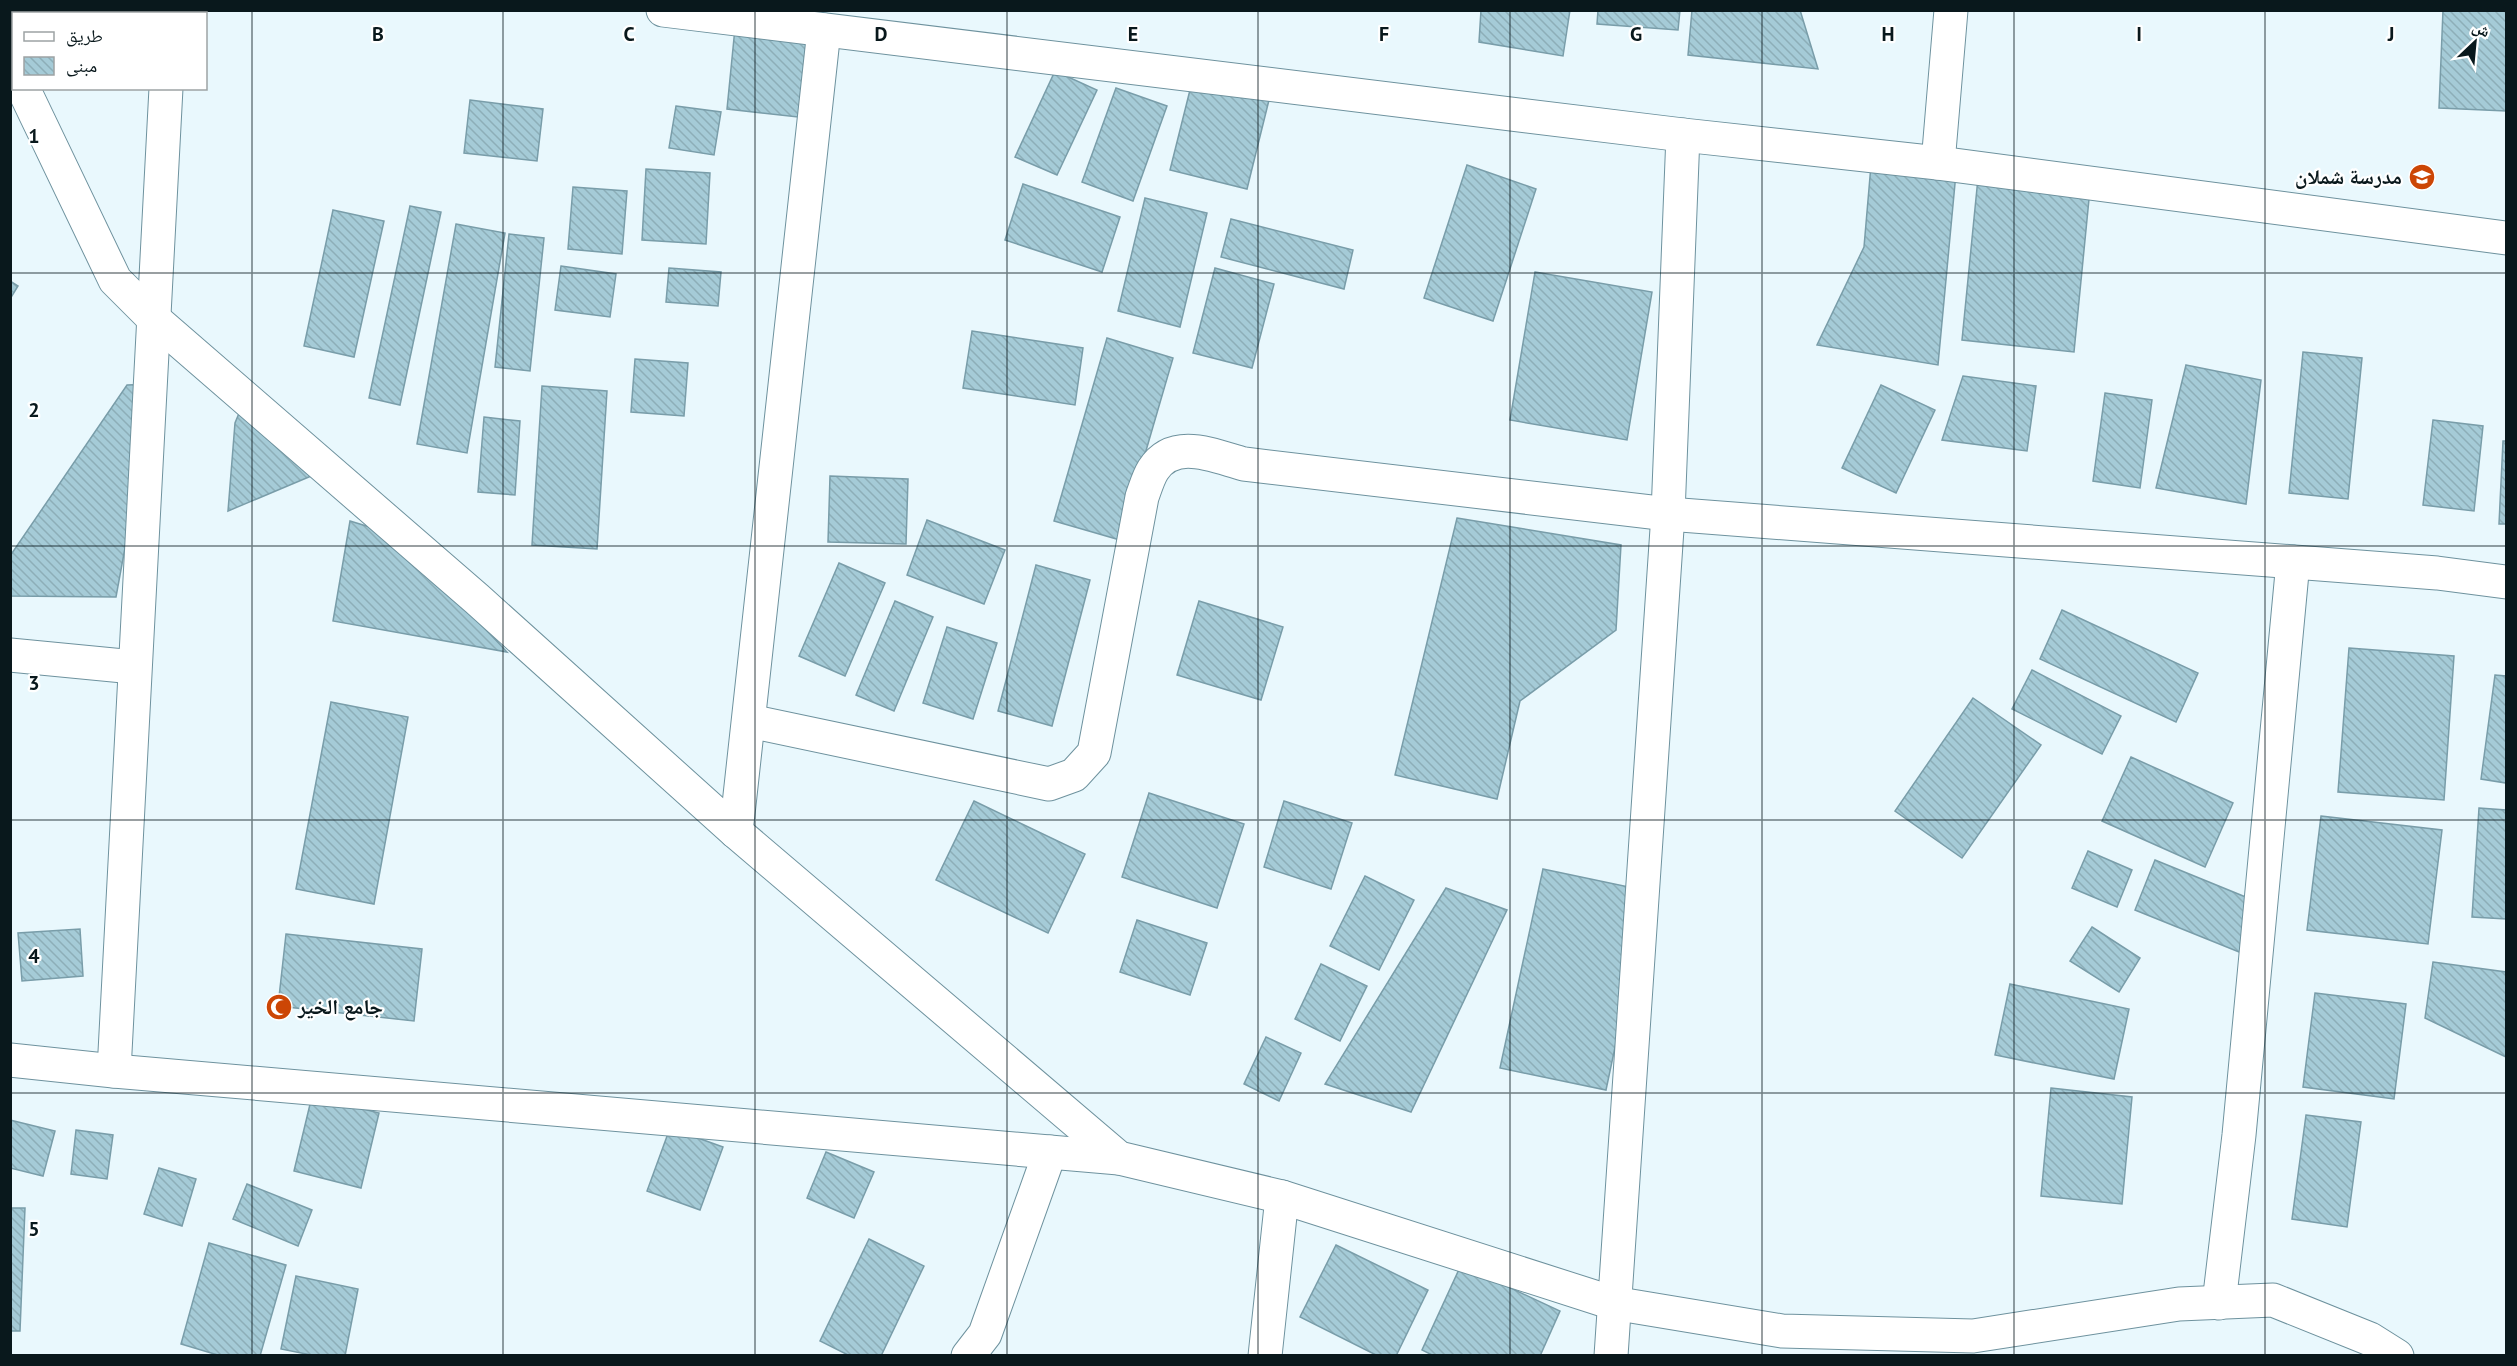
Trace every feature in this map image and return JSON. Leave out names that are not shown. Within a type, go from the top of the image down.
[{"type":"street","points":[[663,10],[1683,135],[1938,163],[2506,238]]},
{"type":"street","points":[[1938,163],[1951,10]]},
{"type":"street","points":[[736,832],[824,30]]},
{"type":"street","points":[[24,90],[115,280],[154,319],[477,599],[736,832],[1119,1158]]},
{"type":"street","points":[[114,1071],[166,90]]},
{"type":"street","points":[[1611,1356],[1668,514],[1683,135]]},
{"type":"street","points":[[749,721],[1048,784],[1074,775],[1094,753],[1142,497],[1153,470],[1171,453],[1191,450],[1244,464],[1668,514],[2437,573],[2506,582]]},
{"type":"street","points":[[2220,1303],[2240,1123],[2293,562]]},
{"type":"street","points":[[10,655],[134,667]]},
{"type":"street","points":[[10,1060],[114,1071],[1119,1158],[1282,1197],[1613,1303],[1782,1331],[1973,1336],[2179,1304],[2273,1300],[2370,1339],[2397,1356]]},
{"type":"street","points":[[968,1356],[985,1334],[1050,1152]]},
{"type":"street","points":[[1265,1356],[1282,1197]]},
{"type":"building","points":[[1481,10],[1570,10],[1563,56],[1479,42]]},
{"type":"building","points":[[1598,10],[1680,10],[1678,30],[1597,24]]},
{"type":"building","points":[[1692,10],[1800,10],[1818,69],[1688,55]]},
{"type":"building","points":[[2443,10],[2506,10],[2506,111],[2439,108]]},
{"type":"building","points":[[735,28],[816,36],[807,118],[727,109]]},
{"type":"building","points":[[1055,71],[1097,90],[1057,175],[1015,157]]},
{"type":"building","points":[[1192,82],[1269,100],[1247,189],[1170,170]]},
{"type":"building","points":[[1116,88],[1167,106],[1133,201],[1082,182]]},
{"type":"building","points":[[470,100],[543,109],[537,161],[464,153]]},
{"type":"building","points":[[676,106],[721,112],[714,155],[669,148]]},
{"type":"building","points":[[1467,165],[1536,189],[1493,321],[1424,298]]},
{"type":"building","points":[[1871,165],[1956,173],[1938,365],[1817,345],[1864,247]]},
{"type":"building","points":[[646,169],[710,173],[706,244],[642,240]]},
{"type":"building","points":[[1978,178],[2090,189],[2074,352],[1962,340]]},
{"type":"building","points":[[1023,184],[1120,217],[1102,272],[1005,240]]},
{"type":"building","points":[[573,187],[627,191],[622,254],[568,249]]},
{"type":"building","points":[[1145,198],[1207,213],[1180,327],[1118,311]]},
{"type":"building","points":[[410,206],[441,212],[400,405],[369,398]]},
{"type":"building","points":[[333,210],[384,221],[354,357],[304,346]]},
{"type":"building","points":[[1231,219],[1353,250],[1344,289],[1221,257]]},
{"type":"building","points":[[456,224],[505,233],[467,453],[417,444]]},
{"type":"building","points":[[509,234],[544,238],[530,371],[495,367]]},
{"type":"building","points":[[561,266],[616,274],[610,317],[555,310]]},
{"type":"building","points":[[669,268],[721,272],[718,306],[666,302]]},
{"type":"building","points":[[1215,268],[1274,284],[1252,368],[1193,353]]},
{"type":"building","points":[[1535,272],[1652,292],[1627,440],[1510,420]]},
{"type":"building","points":[[10,281],[18,286],[10,299]]},
{"type":"building","points":[[972,331],[1083,348],[1075,405],[963,388]]},
{"type":"building","points":[[1107,338],[1173,358],[1120,540],[1054,521]]},
{"type":"building","points":[[2303,352],[2362,358],[2348,499],[2289,493]]},
{"type":"building","points":[[635,359],[688,363],[684,416],[631,412]]},
{"type":"building","points":[[2186,365],[2261,380],[2246,504],[2156,488]]},
{"type":"building","points":[[1963,376],[2036,386],[2027,451],[1942,440]]},
{"type":"building","points":[[155,384],[116,597],[10,596],[10,556],[127,385]]},
{"type":"building","points":[[1881,385],[1935,410],[1896,493],[1842,468]]},
{"type":"building","points":[[542,386],[607,391],[597,549],[532,545]]},
{"type":"building","points":[[2105,393],[2152,400],[2140,488],[2093,481]]},
{"type":"building","points":[[242,406],[316,474],[228,511],[235,423]]},
{"type":"building","points":[[484,417],[520,421],[515,495],[478,492]]},
{"type":"building","points":[[2433,420],[2483,426],[2474,511],[2423,505]]},
{"type":"building","points":[[2503,441],[2506,441],[2506,524],[2499,524]]},
{"type":"building","points":[[830,476],[908,479],[906,544],[828,542]]},
{"type":"building","points":[[1457,518],[1621,545],[1616,630],[1520,701],[1497,799],[1395,775]]},
{"type":"building","points":[[927,520],[1005,550],[984,604],[907,575]]},
{"type":"building","points":[[350,521],[399,536],[507,652],[333,621]]},
{"type":"building","points":[[839,563],[885,583],[845,676],[799,656]]},
{"type":"building","points":[[1036,565],[1090,580],[1052,726],[998,711]]},
{"type":"building","points":[[895,601],[933,617],[894,711],[856,695]]},
{"type":"building","points":[[1199,601],[1283,627],[1261,700],[1177,675]]},
{"type":"building","points":[[2062,610],[2198,673],[2176,722],[2040,659]]},
{"type":"building","points":[[947,627],[997,643],[973,719],[923,703]]},
{"type":"building","points":[[2349,648],[2454,656],[2444,800],[2338,792]]},
{"type":"building","points":[[2032,670],[2121,716],[2102,754],[2012,709]]},
{"type":"building","points":[[2495,675],[2506,676],[2506,783],[2481,779]]},
{"type":"building","points":[[1973,698],[2041,745],[1962,858],[1895,811]]},
{"type":"building","points":[[331,702],[408,717],[374,904],[296,889]]},
{"type":"building","points":[[2131,757],[2233,803],[2205,867],[2102,821]]},
{"type":"building","points":[[1149,793],[1244,824],[1217,908],[1122,877]]},
{"type":"building","points":[[974,801],[1085,854],[1048,933],[936,880]]},
{"type":"building","points":[[1284,801],[1352,823],[1331,889],[1264,867]]},
{"type":"building","points":[[2479,808],[2506,810],[2506,919],[2472,917]]},
{"type":"building","points":[[2321,816],[2442,830],[2428,944],[2307,930]]},
{"type":"building","points":[[2088,851],[2132,870],[2117,907],[2072,888]]},
{"type":"building","points":[[2155,860],[2275,909],[2254,958],[2135,910]]},
{"type":"building","points":[[1543,869],[1648,891],[1606,1090],[1500,1068]]},
{"type":"building","points":[[1365,876],[1414,900],[1379,970],[1330,946]]},
{"type":"building","points":[[1446,888],[1507,910],[1411,1112],[1325,1084]]},
{"type":"building","points":[[1137,920],[1207,943],[1190,995],[1120,972]]},
{"type":"building","points":[[2092,927],[2140,958],[2119,992],[2070,961]]},
{"type":"building","points":[[80,929],[83,976],[22,981],[18,933]]},
{"type":"building","points":[[286,934],[422,949],[414,1021],[278,1006]]},
{"type":"building","points":[[2433,962],[2506,972],[2506,1057],[2425,1018]]},
{"type":"building","points":[[1321,964],[1367,986],[1340,1041],[1295,1019]]},
{"type":"building","points":[[2010,984],[2129,1009],[2114,1079],[1995,1055]]},
{"type":"building","points":[[2315,993],[2406,1004],[2394,1099],[2303,1087]]},
{"type":"building","points":[[1266,1037],[1301,1053],[1279,1101],[1244,1084]]},
{"type":"building","points":[[2051,1088],[2132,1097],[2122,1204],[2041,1196]]},
{"type":"building","points":[[312,1096],[379,1113],[361,1188],[294,1171]]},
{"type":"building","points":[[2306,1115],[2361,1122],[2347,1227],[2292,1219]]},
{"type":"building","points":[[10,1120],[55,1131],[43,1176],[10,1168]]},
{"type":"building","points":[[670,1128],[723,1147],[700,1210],[647,1191]]},
{"type":"building","points":[[76,1130],[113,1135],[107,1179],[71,1174]]},
{"type":"building","points":[[826,1152],[874,1172],[854,1218],[807,1198]]},
{"type":"building","points":[[159,1168],[196,1179],[182,1226],[144,1214]]},
{"type":"building","points":[[247,1184],[312,1210],[298,1246],[233,1219]]},
{"type":"building","points":[[10,1208],[25,1208],[20,1331],[10,1331]]},
{"type":"building","points":[[869,1239],[924,1266],[881,1356],[850,1356],[820,1341]]},
{"type":"building","points":[[209,1243],[286,1265],[260,1356],[221,1356],[181,1344]]},
{"type":"building","points":[[1336,1245],[1428,1290],[1396,1356],[1378,1356],[1300,1317]]},
{"type":"building","points":[[1461,1265],[1560,1311],[1540,1356],[1434,1356],[1422,1350]]},
{"type":"building","points":[[296,1276],[358,1289],[345,1356],[316,1356],[281,1349]]},
{"type":"place","name":"مدرسة شملان","points":[[2422,177]]},
{"type":"place","name":"جامع الخير","points":[[279,1007]]}]
